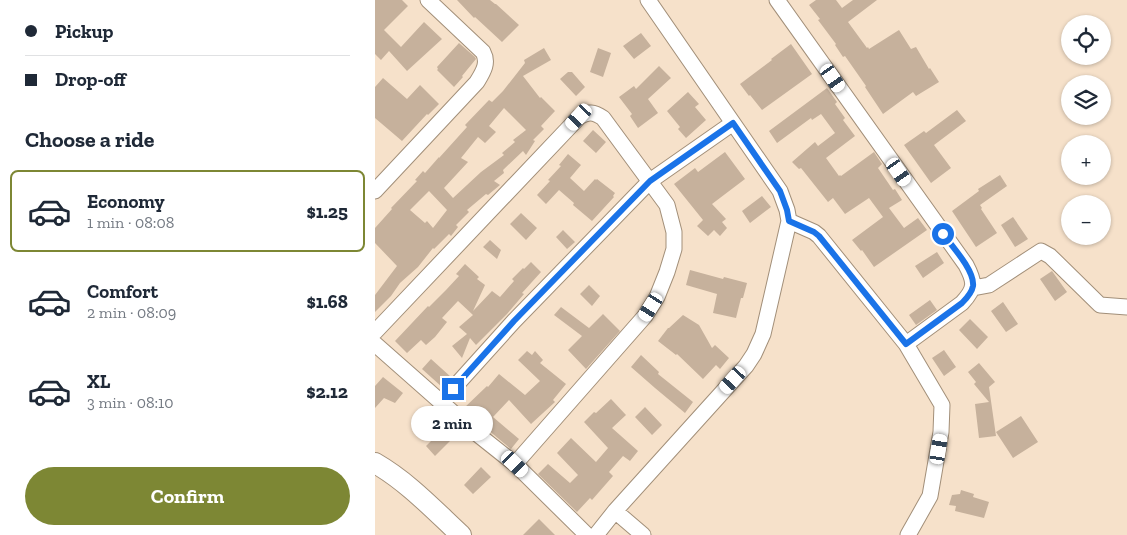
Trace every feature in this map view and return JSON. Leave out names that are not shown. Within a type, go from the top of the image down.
[{"type":"street","points":[[375,191],[477,82],[487,59],[483,52],[428,0]]},
{"type":"street","points":[[596,535],[615,511],[746,366],[754,354],[763,334],[789,221],[780,191],[649,0]]},
{"type":"street","points":[[777,0],[973,277],[973,288],[967,298],[906,344]]},
{"type":"street","points":[[375,332],[579,117],[590,112],[596,113],[603,118],[667,206],[674,232],[674,249],[657,297],[645,316],[515,464]]},
{"type":"street","points":[[441,402],[514,321],[650,181],[733,123]]},
{"type":"street","points":[[789,221],[819,236],[906,344],[942,405],[941,432],[931,496],[907,535]]},
{"type":"street","points":[[973,288],[989,285],[1041,251],[1050,256],[1100,305],[1127,307]]},
{"type":"street","points":[[375,344],[475,433],[515,464],[587,535]]},
{"type":"street","points":[[375,463],[410,488],[461,535]]},
{"type":"street","points":[[615,511],[643,535]]},
{"type":"building","points":[[375,0],[402,0],[408,6],[384,30],[401,47],[424,22],[442,39],[407,71],[389,51],[381,60],[375,54]]},
{"type":"building","points":[[457,0],[490,0],[519,25],[502,42],[474,18]]},
{"type":"building","points":[[816,0],[836,0],[842,8],[853,0],[877,0],[848,22],[867,48],[869,49],[899,30],[911,49],[916,47],[939,82],[916,96],[913,92],[883,114],[866,86],[845,56],[843,57],[818,20],[820,19],[809,5]]},
{"type":"building","points":[[641,33],[651,46],[634,59],[623,46]]},
{"type":"building","points":[[459,43],[476,59],[454,87],[437,70],[437,67]]},
{"type":"building","points":[[791,44],[812,74],[762,110],[740,84]]},
{"type":"building","points":[[544,48],[551,60],[523,76],[540,98],[555,111],[541,126],[544,129],[533,140],[535,141],[526,155],[523,151],[503,170],[504,173],[494,181],[500,185],[467,210],[469,212],[456,225],[458,227],[451,236],[449,234],[433,248],[418,267],[400,283],[391,296],[375,312],[375,295],[397,266],[375,243],[375,228],[417,181],[415,180],[423,171],[425,173],[467,127],[465,125],[489,100],[492,102],[503,91],[525,63],[524,60]],"holes":[[[504,108],[526,130],[513,140],[515,142],[502,153],[504,155],[481,172],[453,198],[444,188],[468,162],[461,158],[478,137],[485,143],[496,132],[489,126]],[[429,191],[447,210],[433,228],[427,221],[425,223],[410,210]]]},
{"type":"building","points":[[598,48],[611,53],[603,77],[590,72]]},
{"type":"building","points":[[659,66],[671,78],[648,99],[658,113],[638,128],[630,116],[632,114],[619,97],[634,86],[636,89]]},
{"type":"building","points":[[568,72],[572,72],[585,87],[576,96],[560,79]]},
{"type":"building","points":[[383,78],[407,99],[420,85],[439,104],[402,141],[375,118],[375,87]]},
{"type":"building","points":[[827,88],[845,118],[843,120],[855,136],[826,158],[839,176],[841,176],[874,152],[882,164],[878,168],[902,200],[889,208],[904,228],[918,218],[927,230],[874,267],[852,240],[883,217],[869,198],[845,214],[833,198],[828,202],[801,168],[799,169],[792,162],[815,142],[818,146],[835,133],[821,114],[812,120],[811,118],[777,143],[769,131]]},
{"type":"building","points":[[688,92],[699,104],[695,107],[706,120],[686,138],[667,111]]},
{"type":"building","points":[[957,110],[966,121],[934,145],[951,168],[931,183],[904,145],[924,131],[926,133]]},
{"type":"building","points":[[593,130],[606,142],[596,153],[583,141]]},
{"type":"building","points":[[725,152],[745,179],[712,204],[726,219],[722,222],[727,228],[720,236],[714,230],[708,236],[697,226],[703,220],[674,184],[695,168],[698,172]]},
{"type":"building","points":[[568,154],[581,165],[570,178],[584,191],[597,179],[615,193],[614,197],[592,221],[559,190],[546,204],[537,195],[550,181],[548,180],[561,166],[559,165]]},
{"type":"building","points":[[1000,175],[1007,186],[980,205],[997,233],[976,247],[952,211],[979,191],[978,189]]},
{"type":"building","points":[[762,196],[771,207],[750,223],[742,211]]},
{"type":"building","points":[[521,213],[537,228],[526,240],[510,224]]},
{"type":"building","points":[[1013,217],[1028,239],[1015,247],[1001,225]]},
{"type":"building","points":[[563,230],[575,242],[567,249],[556,237]]},
{"type":"building","points":[[490,240],[501,250],[497,259],[483,247]]},
{"type":"building","points":[[937,252],[944,263],[923,278],[915,266]]},
{"type":"building","points":[[531,262],[541,272],[522,293],[524,294],[507,314],[476,345],[470,338],[462,358],[452,346],[467,334],[459,327],[473,315],[458,301],[442,318],[447,322],[426,345],[421,340],[407,353],[395,341],[459,276],[456,274],[465,264],[479,277],[477,279],[485,285],[473,311],[492,291],[500,297],[514,281],[512,279]]},
{"type":"building","points":[[690,270],[747,283],[736,318],[713,313],[717,294],[686,285]]},
{"type":"building","points":[[1052,271],[1067,292],[1055,301],[1040,279]]},
{"type":"building","points":[[589,285],[600,296],[592,306],[580,294]]},
{"type":"building","points":[[930,300],[937,310],[916,325],[909,315]]},
{"type":"building","points":[[1003,302],[1018,324],[1006,332],[991,311]]},
{"type":"building","points":[[561,307],[589,328],[603,314],[620,331],[586,369],[568,350],[582,336],[554,315]]},
{"type":"building","points":[[683,315],[699,325],[712,348],[715,345],[729,358],[720,369],[716,365],[703,379],[677,354],[658,341],[668,328]]},
{"type":"building","points":[[970,319],[988,337],[977,349],[959,330]]},
{"type":"building","points":[[944,350],[956,367],[944,376],[932,358]]},
{"type":"building","points":[[527,351],[532,355],[535,351],[543,360],[540,363],[566,384],[553,400],[555,402],[531,424],[509,400],[493,417],[519,439],[511,449],[463,409],[488,387],[499,374],[525,395],[540,381],[518,360]]},
{"type":"building","points":[[641,355],[659,372],[658,374],[693,402],[685,413],[631,367]]},
{"type":"building","points":[[431,359],[451,377],[442,387],[422,369]]},
{"type":"building","points":[[979,363],[995,382],[989,387],[996,436],[979,438],[975,404],[989,402],[974,384],[976,382],[968,372]]},
{"type":"building","points":[[383,377],[403,393],[395,403],[384,398],[375,408],[375,386]]},
{"type":"building","points":[[611,399],[626,415],[612,428],[638,451],[630,461],[623,456],[609,472],[613,476],[592,500],[590,498],[577,512],[538,474],[548,464],[570,483],[578,475],[557,453],[571,438],[596,462],[608,448],[584,422]]},
{"type":"building","points":[[645,407],[662,425],[652,435],[635,417]]},
{"type":"building","points":[[1021,416],[1038,442],[1013,458],[996,432]]},
{"type":"building","points":[[429,418],[441,430],[444,428],[453,438],[435,456],[426,446],[431,441],[418,428]]},
{"type":"building","points":[[481,467],[491,477],[473,494],[464,485]]},
{"type":"building","points":[[961,490],[974,494],[973,497],[989,502],[984,518],[955,511],[956,506],[949,505],[952,495],[960,494]]},
{"type":"building","points":[[539,519],[555,535],[523,535]]},
{"type":"route","points":[[453,389],[514,321],[650,181],[733,123],[780,191],[789,221],[819,236],[906,344],[962,303],[973,288],[973,277],[943,234]]}]
